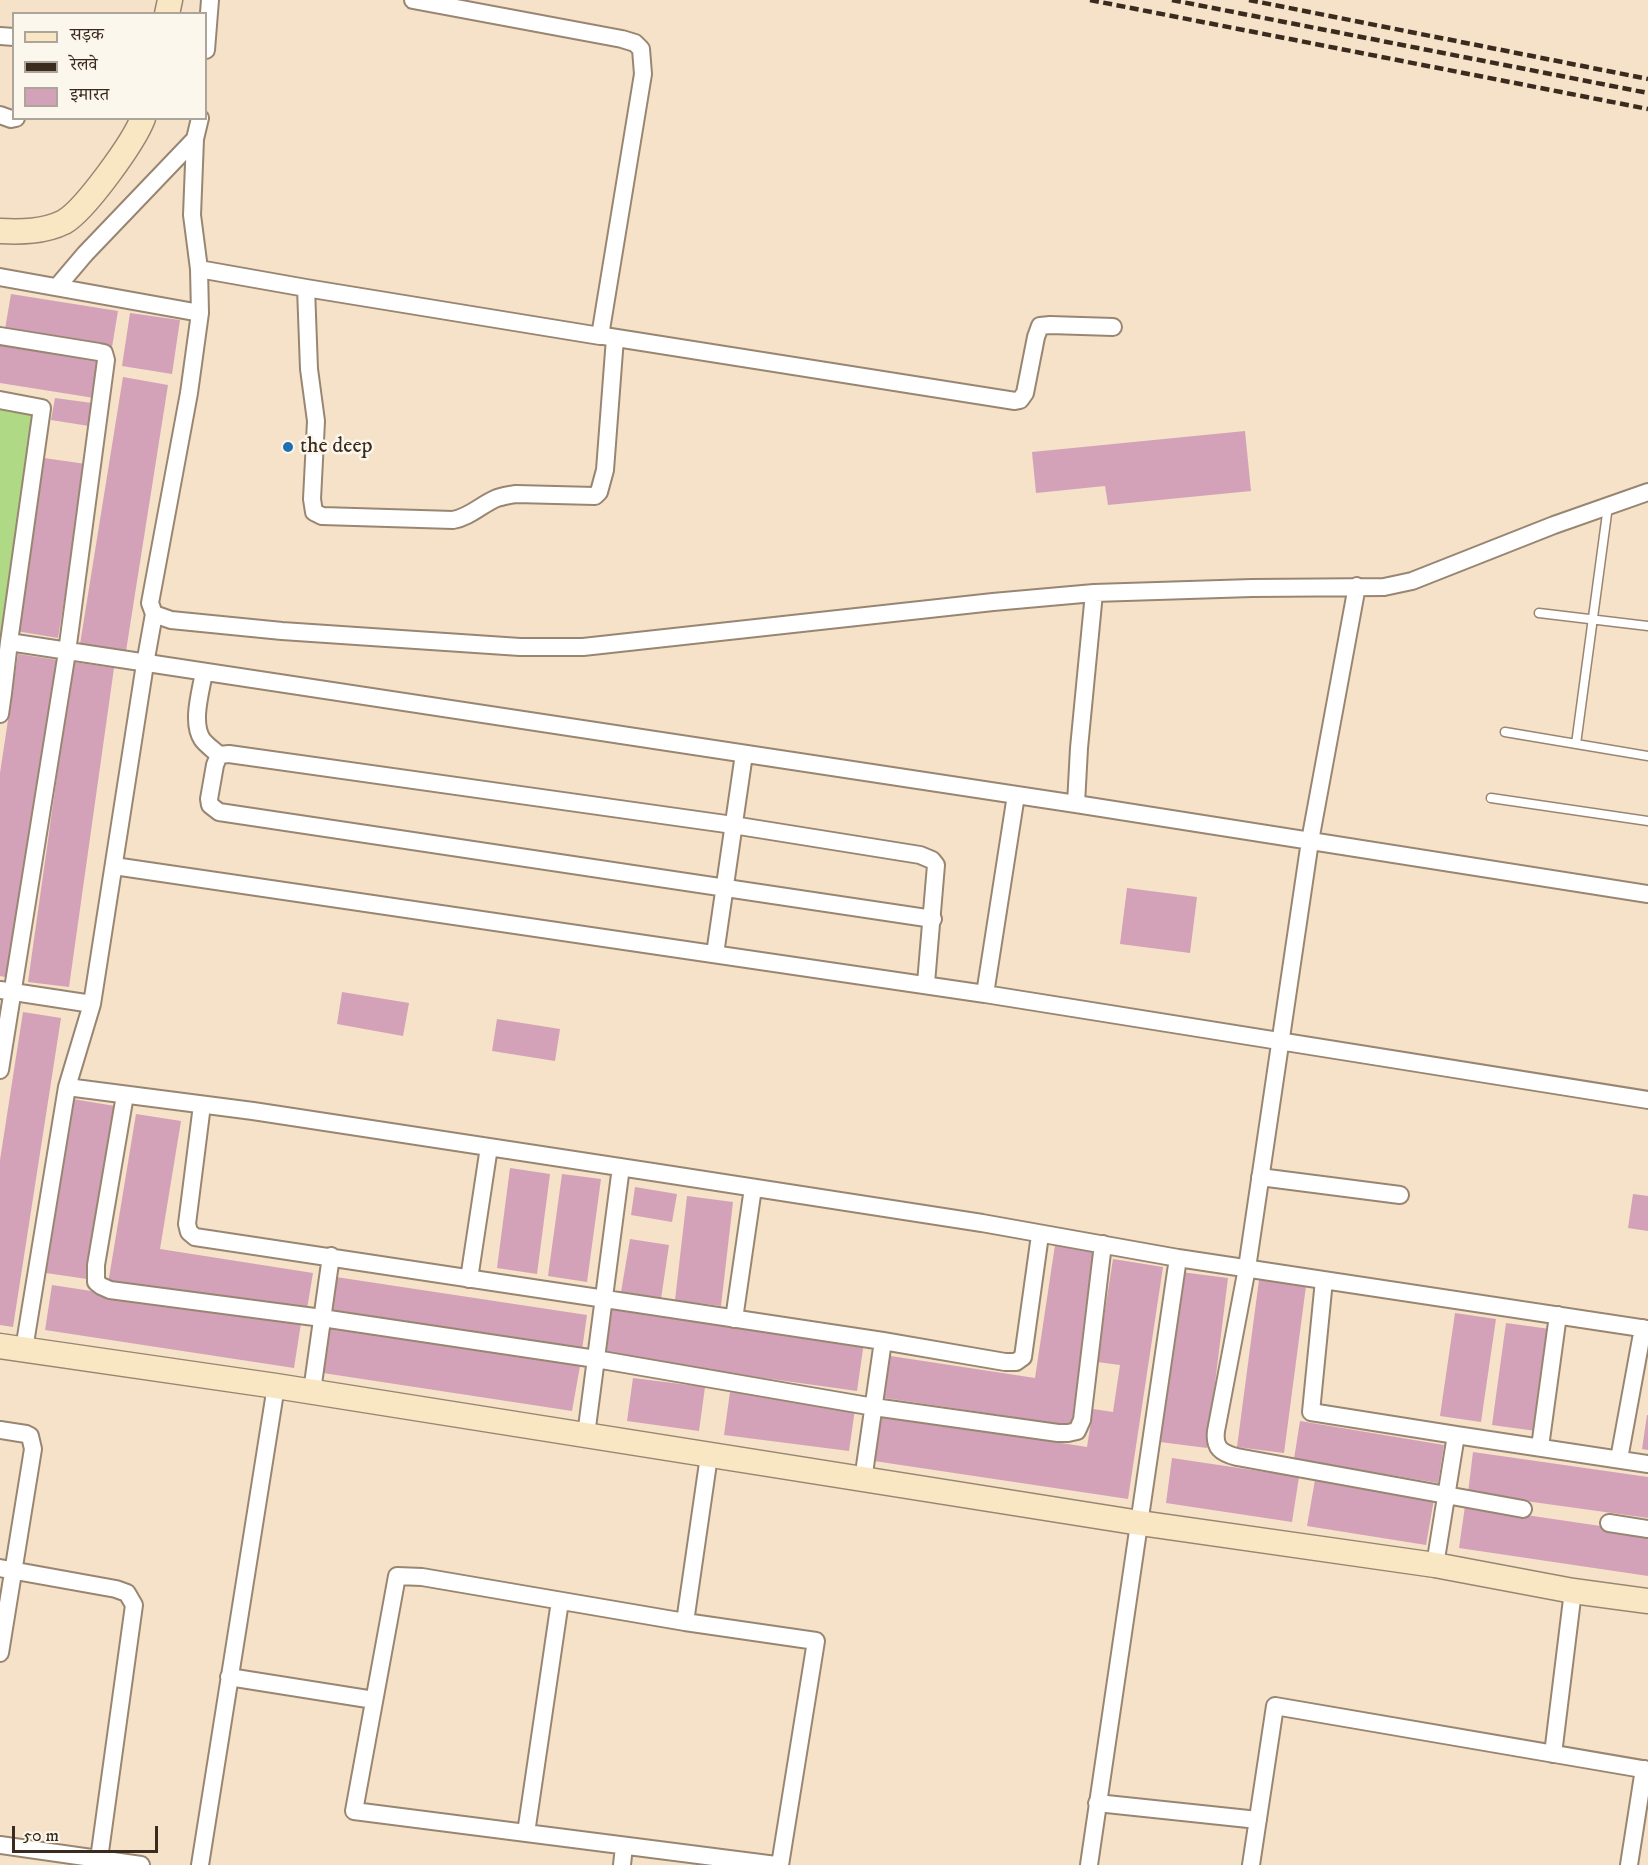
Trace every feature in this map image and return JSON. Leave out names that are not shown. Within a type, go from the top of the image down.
[{"type":"street","points":[[207,38],[210,0]]},
{"type":"street","points":[[306,288],[310,377],[316,421],[312,499],[314,512],[322,516],[453,520],[460,519],[496,498],[506,496],[594,496],[599,492],[605,470],[607,337],[643,74],[641,49],[635,43],[622,39],[413,0]]},
{"type":"street","points":[[0,231],[25,232],[51,227],[65,221],[80,210],[128,147],[141,120]]},
{"type":"street","points":[[200,120],[195,139],[192,215],[199,269],[200,313],[189,393],[150,603],[154,614],[92,1004],[67,1087],[12,1347],[312,1391],[1140,1523],[1435,1565],[1573,1591],[1648,1601]]},
{"type":"street","points":[[57,287],[85,254],[195,139]]},
{"type":"street","points":[[199,269],[607,337],[1015,401],[1020,400],[1025,393],[1040,326],[1113,327]]},
{"type":"street","points":[[0,277],[200,313]]},
{"type":"street","points":[[0,336],[93,350],[106,356],[67,651],[6,991],[0,1070]]},
{"type":"street","points":[[0,400],[42,408],[0,714]]},
{"type":"street","points":[[154,614],[171,620],[282,631],[520,647],[572,647],[1094,593],[1384,586],[1412,581],[1464,559],[1648,492]]},
{"type":"street","points":[[1357,586],[1310,841],[1247,1268],[1215,1438],[1219,1450],[1237,1457],[1523,1509]]},
{"type":"street","points":[[1076,804],[1094,593]]},
{"type":"street","points":[[9,642],[1076,804],[1648,894]]},
{"type":"street","points":[[204,672],[198,730],[205,743],[219,755],[229,754],[733,825],[927,857],[936,866],[926,984]]},
{"type":"street","points":[[715,954],[744,754]]},
{"type":"street","points":[[219,755],[209,800],[210,805],[219,812],[933,919]]},
{"type":"street","points":[[985,994],[1016,795]]},
{"type":"street","points":[[114,866],[926,984],[1648,1100]]},
{"type":"street","points":[[6,991],[92,1004]]},
{"type":"street","points":[[67,1087],[621,1167],[982,1223],[1178,1258],[1646,1328],[1619,1459]]},
{"type":"street","points":[[125,1095],[96,1265],[96,1282],[100,1286],[110,1290],[322,1318],[596,1359],[874,1407],[1058,1433],[1068,1434],[1077,1431],[1082,1420],[1103,1244]]},
{"type":"street","points":[[202,1105],[187,1224],[189,1232],[195,1237],[1016,1362],[1023,1357],[1040,1235]]},
{"type":"street","points":[[469,1279],[489,1147]]},
{"type":"street","points":[[586,1436],[621,1167]]},
{"type":"street","points":[[1260,1177],[1400,1195]]},
{"type":"street","points":[[734,1319],[753,1188]]},
{"type":"street","points":[[312,1391],[331,1256]]},
{"type":"street","points":[[1089,1865],[1178,1258]]},
{"type":"street","points":[[1324,1280],[1311,1412],[1648,1464]]},
{"type":"street","points":[[1540,1447],[1558,1315]]},
{"type":"street","points":[[863,1480],[883,1341]]},
{"type":"street","points":[[200,1865],[276,1386]]},
{"type":"street","points":[[0,1430],[30,1436],[33,1449],[7,1569],[0,1653]]},
{"type":"street","points":[[1435,1565],[1448,1495],[1455,1435]]},
{"type":"street","points":[[685,1622],[709,1456]]},
{"type":"street","points":[[1609,1523],[1648,1529]]},
{"type":"street","points":[[7,1569],[116,1589],[127,1593],[134,1605],[99,1859]]},
{"type":"street","points":[[397,1576],[422,1577],[560,1601],[816,1641],[778,1865],[354,1811],[397,1576]]},
{"type":"street","points":[[1553,1754],[1573,1591]]},
{"type":"street","points":[[526,1833],[560,1601]]},
{"type":"street","points":[[230,1677],[374,1700]]},
{"type":"street","points":[[1251,1865],[1275,1706],[1646,1769],[1629,1865]]},
{"type":"street","points":[[1097,1803],[1258,1820]]},
{"type":"street","points":[[0,1845],[141,1865]]},
{"type":"street","points":[[622,1865],[624,1846]]},
{"type":"lane","points":[[1576,744],[1608,506]]},
{"type":"lane","points":[[1539,613],[1648,626]]},
{"type":"lane","points":[[1505,732],[1648,756]]},
{"type":"lane","points":[[1491,798],[1648,821]]},
{"type":"green space","points":[[0,408],[35,413],[0,640]]},
{"type":"building","points":[[11,294],[118,311],[111,353],[4,335]]},
{"type":"building","points":[[130,313],[180,320],[172,374],[122,366]]},
{"type":"building","points":[[0,344],[101,360],[94,398],[0,383]]},
{"type":"building","points":[[123,377],[168,385],[126,651],[80,644]]},
{"type":"building","points":[[55,398],[92,403],[89,426],[51,420]]},
{"type":"building","points":[[1245,431],[1251,491],[1108,505],[1105,486],[1036,493],[1032,452]]},
{"type":"building","points":[[44,458],[86,464],[58,638],[16,631]]},
{"type":"building","points":[[18,654],[58,660],[10,978],[0,976],[0,773]]},
{"type":"building","points":[[73,662],[114,668],[69,987],[28,982]]},
{"type":"building","points":[[1127,888],[1197,897],[1190,953],[1120,944]]},
{"type":"building","points":[[342,992],[409,1003],[403,1036],[337,1024]]},
{"type":"building","points":[[23,1012],[61,1018],[13,1327],[0,1325],[0,1160]]},
{"type":"building","points":[[497,1019],[560,1029],[555,1061],[492,1051]]},
{"type":"building","points":[[73,1099],[115,1106],[87,1279],[46,1273]]},
{"type":"building","points":[[136,1114],[181,1121],[160,1249],[313,1273],[306,1315],[108,1284]]},
{"type":"building","points":[[510,1168],[550,1174],[537,1274],[497,1268]]},
{"type":"building","points":[[562,1174],[601,1179],[587,1282],[548,1276]]},
{"type":"building","points":[[635,1187],[677,1194],[672,1222],[631,1215]]},
{"type":"building","points":[[1633,1194],[1648,1196],[1648,1231],[1628,1228]]},
{"type":"building","points":[[687,1196],[733,1202],[721,1306],[675,1300]]},
{"type":"building","points":[[630,1239],[669,1245],[661,1299],[621,1292]]},
{"type":"building","points":[[1055,1245],[1100,1252],[1074,1426],[878,1397],[884,1355],[1035,1378]]},
{"type":"building","points":[[1113,1259],[1163,1267],[1128,1499],[874,1461],[881,1415],[1087,1447],[1093,1409],[1113,1412],[1120,1365],[1097,1362]]},
{"type":"building","points":[[1181,1272],[1228,1278],[1207,1448],[1160,1442]]},
{"type":"building","points":[[336,1277],[587,1315],[581,1357],[329,1319]]},
{"type":"building","points":[[1259,1280],[1306,1286],[1284,1453],[1237,1447]]},
{"type":"building","points":[[52,1285],[301,1323],[294,1368],[45,1330]]},
{"type":"building","points":[[612,1307],[864,1342],[857,1391],[606,1356]]},
{"type":"building","points":[[1455,1313],[1496,1319],[1481,1422],[1440,1416]]},
{"type":"building","points":[[1506,1323],[1550,1329],[1536,1431],[1492,1425]]},
{"type":"building","points":[[330,1328],[580,1366],[572,1411],[323,1373]]},
{"type":"building","points":[[633,1378],[705,1387],[699,1431],[627,1421]]},
{"type":"building","points":[[730,1392],[855,1409],[849,1451],[724,1435]]},
{"type":"building","points":[[1648,1415],[1648,1450],[1642,1449]]},
{"type":"building","points":[[1300,1421],[1444,1445],[1438,1483],[1294,1459]]},
{"type":"building","points":[[1473,1452],[1648,1477],[1648,1518],[1468,1493]]},
{"type":"building","points":[[1172,1458],[1299,1477],[1292,1522],[1166,1503]]},
{"type":"building","points":[[1315,1480],[1434,1499],[1426,1545],[1307,1526]]},
{"type":"building","points":[[1465,1506],[1648,1533],[1648,1576],[1459,1548]]},
{"type":"railway","points":[[1090,0],[1648,109]]},
{"type":"railway","points":[[1172,0],[1648,93]]},
{"type":"railway","points":[[1249,0],[1648,79]]},
{"type":"place","name":"the deep","points":[[288,447]]}]
